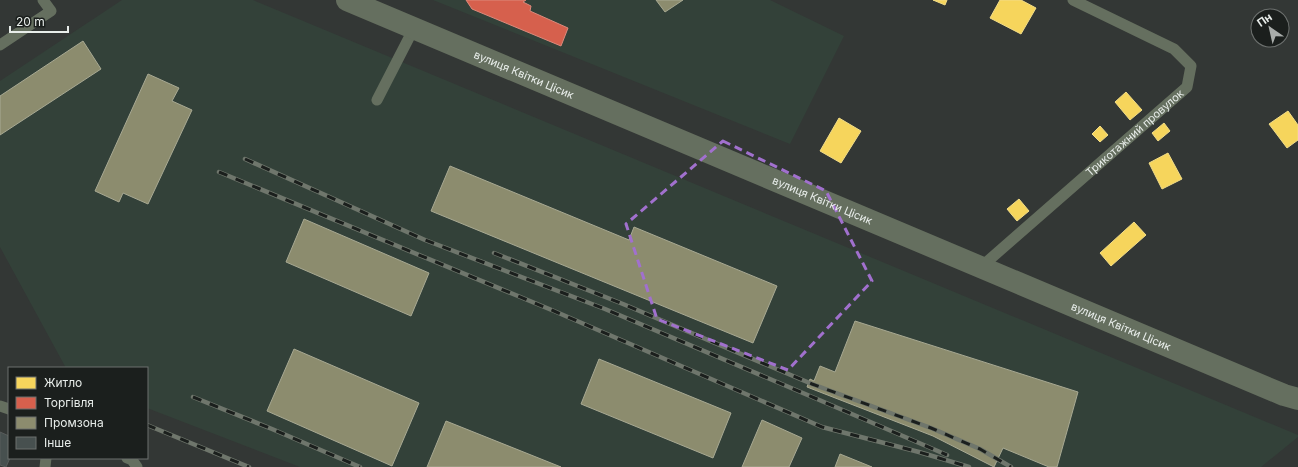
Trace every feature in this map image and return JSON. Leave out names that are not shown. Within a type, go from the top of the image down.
[{"type":"street","name":"вулиця Квітки Цісик","points":[[347,0],[1284,395],[1298,399]]},
{"type":"lane","points":[[0,45],[51,11],[43,0]]},
{"type":"lane","name":"Трикотажний провулок","points":[[980,267],[1187,87],[1192,66],[1174,49],[1073,0]]},
{"type":"lane","points":[[377,100],[414,28]]},
{"type":"lane","points":[[129,459],[132,460],[137,467]]},
{"type":"highlighted area","points":[[723,141],[826,191],[872,281],[788,370],[657,319],[626,224]]},
{"type":"shaded area","points":[[122,0],[253,0],[1298,435],[1298,437],[1261,467],[300,467],[148,408],[148,367],[65,367],[0,247],[0,81]]},
{"type":"shaded area","points":[[433,0],[770,0],[844,36],[790,144]]},
{"type":"building: Житло","points":[[933,0],[947,0],[945,5]]},
{"type":"building: Житло","points":[[1000,0],[1021,0],[1036,8],[1021,34],[990,18]]},
{"type":"building: Житло","points":[[1126,92],[1142,110],[1130,120],[1115,102]]},
{"type":"building: Житло","points":[[1288,111],[1298,125],[1298,140],[1287,148],[1269,124]]},
{"type":"building: Житло","points":[[839,118],[861,131],[841,163],[820,151]]},
{"type":"building: Житло","points":[[1164,123],[1170,131],[1158,141],[1152,133]]},
{"type":"building: Житло","points":[[1100,126],[1108,135],[1100,142],[1092,134]]},
{"type":"building: Житло","points":[[1168,153],[1182,179],[1162,189],[1149,163]]},
{"type":"building: Житло","points":[[1019,199],[1029,211],[1017,221],[1007,209]]},
{"type":"building: Житло","points":[[1134,222],[1146,235],[1111,266],[1100,253]]},
{"type":"building: Торгівля","points":[[466,0],[526,0],[523,2],[531,6],[530,11],[568,28],[561,46],[472,9]]},
{"type":"building: Промзона","points":[[656,0],[683,0],[665,12]]},
{"type":"building: Промзона","points":[[83,41],[101,69],[0,135],[0,96]]},
{"type":"building: Промзона","points":[[148,74],[179,88],[172,101],[192,110],[148,204],[123,193],[119,202],[95,191]]},
{"type":"building: Промзона","points":[[450,166],[629,240],[634,227],[777,286],[753,343],[431,211]]},
{"type":"building: Промзона","points":[[304,219],[429,273],[411,316],[286,262]]},
{"type":"building: Промзона","points":[[855,321],[1078,392],[1057,467],[1049,467],[1003,448],[994,467],[933,436],[807,387],[810,379],[814,381],[820,366],[835,372]]},
{"type":"building: Промзона","points":[[294,349],[419,403],[392,466],[267,411]]},
{"type":"building: Промзона","points":[[599,359],[731,413],[713,458],[581,404]]},
{"type":"building: Промзона","points":[[762,420],[802,438],[789,467],[742,467]]},
{"type":"building: Промзона","points":[[446,421],[561,467],[427,467]]},
{"type":"building: Промзона","points":[[840,454],[872,467],[835,467]]},
{"type":"building: Інше","points":[[0,432],[8,436],[8,459],[10,459],[6,467],[0,465]]},
{"type":"railway","points":[[245,159],[425,240],[605,309],[947,455]]},
{"type":"railway","points":[[219,172],[554,311],[822,427],[919,452],[969,467]]},
{"type":"railway","points":[[494,253],[623,304],[812,384],[931,428],[980,449],[1011,467]]},
{"type":"railway","points":[[193,397],[360,467]]},
{"type":"railway","points":[[148,425],[249,467]]}]
